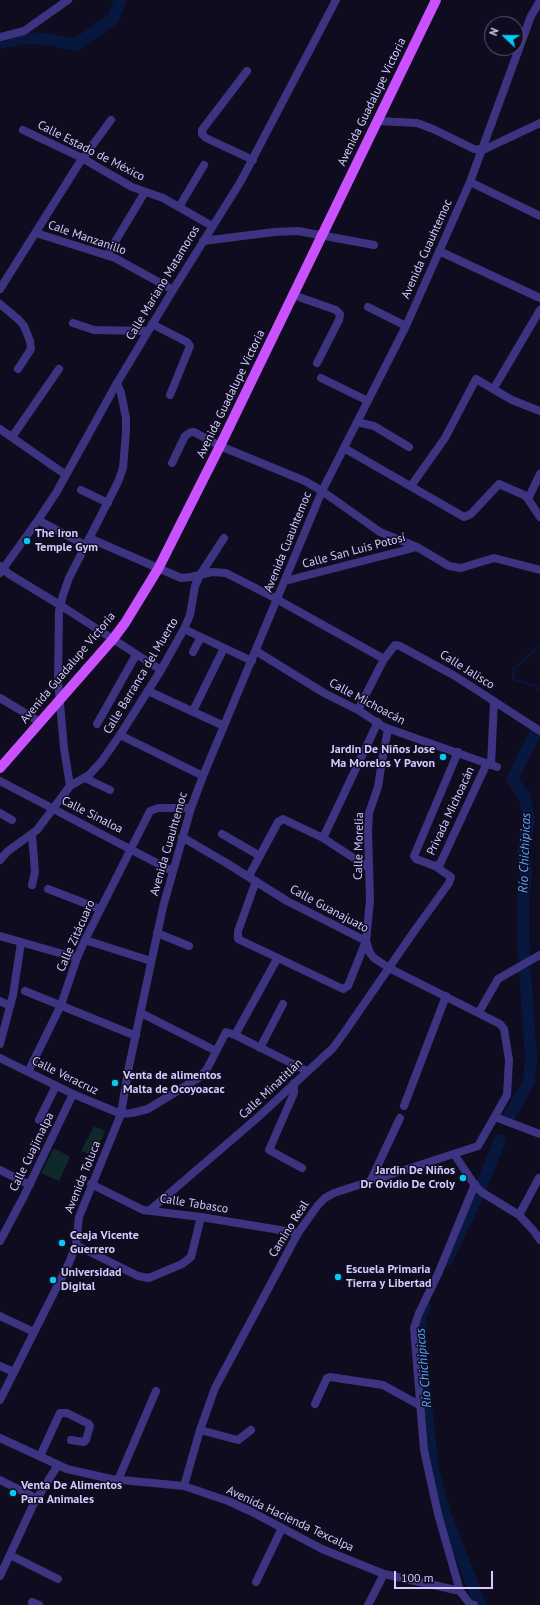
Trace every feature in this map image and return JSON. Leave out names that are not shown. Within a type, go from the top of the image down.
[{"type":"main road","name":"Avenida Guadalupe Victoria","points":[[0,768],[113,639],[125,623],[158,569],[220,446],[436,0]]},
{"type":"street","points":[[0,37],[24,31],[68,0]]},
{"type":"street","name":"Calle Mariano Matamoros","points":[[1,569],[38,520],[66,476],[117,383],[150,327],[253,160],[336,0]]},
{"type":"street","name":"Avenida Cuauhtemoc","points":[[121,1114],[140,1013],[172,871],[191,808],[203,776],[278,600],[322,491],[406,326],[470,182],[531,16],[540,0]]},
{"type":"street","points":[[247,71],[202,130],[202,134],[206,138],[253,160]]},
{"type":"street","points":[[0,290],[82,158],[111,120]]},
{"type":"street","points":[[378,121],[417,123],[429,127],[474,149],[483,150],[540,123]]},
{"type":"street","name":"Calle Estado de México","points":[[23,130],[82,158],[125,184],[158,196],[212,226]]},
{"type":"street","points":[[179,207],[204,165]]},
{"type":"street","points":[[470,182],[540,216]]},
{"type":"street","points":[[107,255],[145,192]]},
{"type":"street","points":[[203,241],[288,231],[309,232],[374,245]]},
{"type":"street","name":"Cale Manzanillo","points":[[36,233],[107,255],[173,290]]},
{"type":"street","points":[[439,251],[540,298]]},
{"type":"street","points":[[293,294],[336,310],[340,314],[339,320],[316,363]]},
{"type":"street","points":[[0,304],[24,326],[30,341],[31,349],[18,369]]},
{"type":"street","points":[[368,307],[406,326]]},
{"type":"street","points":[[494,388],[540,310]]},
{"type":"street","points":[[73,323],[94,330],[150,327],[187,342],[190,346],[170,395]]},
{"type":"street","points":[[12,437],[59,369]]},
{"type":"street","points":[[321,378],[368,401]]},
{"type":"street","points":[[412,486],[445,438],[476,379],[518,403],[540,411]]},
{"type":"street","points":[[70,786],[64,748],[60,700],[58,658],[60,605],[69,578],[108,503],[121,475],[125,460],[126,418],[121,393],[117,383]]},
{"type":"street","points":[[357,422],[374,426],[409,448]]},
{"type":"street","points":[[0,429],[66,476]]},
{"type":"street","points":[[172,463],[183,439],[190,432],[196,433],[220,446],[293,475],[322,491],[380,532],[416,547]]},
{"type":"street","points":[[344,448],[464,517],[471,514],[499,484],[520,493],[528,499],[540,517]]},
{"type":"street","points":[[528,499],[540,474]]},
{"type":"street","points":[[81,490],[108,503]]},
{"type":"street","points":[[38,520],[87,542],[180,578],[212,572],[226,573],[278,600],[384,660]]},
{"type":"street","name":"Calle Barranca del Muerto","points":[[1,855],[32,835],[70,786],[85,778],[101,762],[120,735],[148,691],[184,629],[190,615],[193,594],[200,575],[224,538]]},
{"type":"street","name":"Calle San Luis Potosí","points":[[285,581],[416,547],[449,566],[466,566],[494,558],[539,569]]},
{"type":"street","points":[[1,569],[60,605],[160,670]]},
{"type":"street","points":[[184,629],[252,661]]},
{"type":"street","points":[[193,652],[201,637]]},
{"type":"street","name":"Calle Jalisco","points":[[358,710],[384,660],[394,645],[400,646],[455,676],[540,731]]},
{"type":"street","points":[[193,711],[224,648]]},
{"type":"street","name":"Calle Michoacán","points":[[256,651],[324,693],[358,710],[388,729],[458,752],[491,765]]},
{"type":"street","points":[[97,724],[136,654]]},
{"type":"street","points":[[148,691],[224,726]]},
{"type":"street","points":[[0,698],[40,722]]},
{"type":"street","points":[[491,765],[494,701]]},
{"type":"street","points":[[323,838],[378,722]]},
{"type":"street","name":"Calle Morelia","points":[[277,959],[342,989],[348,986],[366,941],[370,900],[369,813],[378,787],[388,729]]},
{"type":"street","points":[[120,735],[203,776]]},
{"type":"street","points":[[435,866],[416,858],[414,854],[458,752]]},
{"type":"street","name":"Privada Michoacán","points":[[435,866],[440,864],[491,765]]},
{"type":"street","points":[[85,778],[110,790]]},
{"type":"street","name":"Calle Sinaloa","points":[[0,781],[172,871]]},
{"type":"street","name":"Calle Zitácuaro","points":[[28,1072],[61,1005],[77,958],[150,811],[158,808],[191,808]]},
{"type":"street","points":[[0,813],[12,820]]},
{"type":"street","points":[[235,1035],[277,959],[242,942],[237,936],[252,878],[260,856],[278,822],[281,819],[286,819],[323,838],[369,868]]},
{"type":"street","points":[[222,834],[260,856]]},
{"type":"street","points":[[32,835],[35,872],[32,885]]},
{"type":"street","name":"Calle Guanajuato","points":[[182,837],[306,911],[366,941],[370,953],[374,958],[389,968],[479,1012]]},
{"type":"street","name":"Calle Minatitlán","points":[[150,1210],[256,1119],[333,1048],[414,930],[451,880],[451,877],[435,866]]},
{"type":"street","points":[[48,889],[100,909]]},
{"type":"street","points":[[157,933],[189,946]]},
{"type":"street","points":[[0,936],[77,958]]},
{"type":"street","points":[[86,940],[152,961]]},
{"type":"street","points":[[0,1044],[10,1006],[21,943]]},
{"type":"street","points":[[479,1012],[498,979],[540,955]]},
{"type":"street","points":[[25,991],[136,1036]]},
{"type":"street","points":[[404,1106],[446,996]]},
{"type":"street","points":[[0,1002],[10,1006]]},
{"type":"street","points":[[260,1048],[283,1004]]},
{"type":"street","name":"Camino Real","points":[[184,1486],[200,1430],[215,1388],[298,1233],[318,1205],[325,1198],[334,1193],[478,1146],[507,1095],[509,1060],[502,1026],[479,1012]]},
{"type":"street","points":[[140,1013],[216,1051]]},
{"type":"street","points":[[121,1114],[148,1108],[200,1077],[207,1069],[224,1034],[228,1032],[307,1071]]},
{"type":"street","name":"Calle Veracruz","points":[[0,1058],[56,1086],[121,1114]]},
{"type":"street","points":[[294,1083],[294,1093],[269,1150],[302,1168]]},
{"type":"street","points":[[39,1120],[56,1086]]},
{"type":"street","name":"Calle Cuajimalpa","points":[[0,1241],[30,1185],[74,1094]]},
{"type":"street","name":"Avenida Toluca","points":[[0,1400],[67,1267],[76,1245],[79,1217],[91,1184],[121,1114]]},
{"type":"street","points":[[495,1117],[540,1134]]},
{"type":"street","points":[[370,1182],[400,1118]]},
{"type":"street","points":[[454,1154],[478,1188],[519,1215],[540,1240]]},
{"type":"street","points":[[0,1170],[30,1185]]},
{"type":"street","points":[[519,1215],[538,1178]]},
{"type":"street","name":"Calle Tabasco","points":[[91,1184],[143,1210],[201,1217],[298,1233]]},
{"type":"street","points":[[472,1605],[460,1590],[438,1514],[424,1450],[414,1328],[478,1188]]},
{"type":"street","points":[[76,1245],[138,1276],[149,1278],[182,1264],[191,1257],[201,1217]]},
{"type":"street","points":[[0,1316],[34,1332]]},
{"type":"street","points":[[0,1366],[14,1372]]},
{"type":"street","points":[[315,1404],[327,1378],[330,1376],[383,1385],[421,1406]]},
{"type":"street","points":[[118,1480],[156,1391]]},
{"type":"street","points":[[40,1456],[60,1413],[67,1413],[89,1424],[90,1426],[84,1442],[71,1440]]},
{"type":"street","points":[[200,1430],[238,1440],[251,1430]]},
{"type":"street","name":"Avenida Hacienda Texcalpa","points":[[0,1438],[58,1465],[104,1478],[184,1486],[228,1501],[322,1549],[384,1574],[460,1590]]},
{"type":"street","points":[[1,1572],[36,1498],[58,1465]]},
{"type":"street","points":[[0,1480],[36,1498]]},
{"type":"street","points":[[256,1582],[282,1528]]},
{"type":"street","points":[[10,1555],[58,1579]]},
{"type":"street","points":[[368,1605],[384,1574]]},
{"type":"green space","points":[[94,1126],[105,1131],[95,1156],[81,1151]]},
{"type":"green space","points":[[54,1148],[70,1157],[59,1181],[41,1173]]},
{"type":"waterway","points":[[0,43],[23,38],[48,39],[75,45],[113,19],[120,0]]},
{"type":"waterway","points":[[540,646],[514,668],[513,679],[536,686],[540,692]]},
{"type":"waterway","name":"Río Chichipicas","points":[[524,957],[523,904],[526,870],[523,851],[529,820],[524,795],[512,780],[535,734]]},
{"type":"waterway","name":"Río Chichipicas","points":[[509,1116],[529,1082],[531,1057],[525,972]]},
{"type":"waterway","name":"Río Chichipicas","points":[[447,1260],[475,1201],[500,1140]]},
{"type":"waterway","name":"Río Chichipicas","points":[[425,1307],[420,1317],[424,1384],[433,1471],[445,1513],[480,1605]]},
{"type":"place","name":"The Iron Temple Gym","points":[[27,541]]},
{"type":"place","name":"Jardin De Niños Jose Ma Morelos Y Pavon","points":[[443,757]]},
{"type":"place","name":"Venta de alimentos Malta de Ocoyoacac","points":[[115,1083]]},
{"type":"place","name":"Jardin De Niños Dr Ovidio De Croly","points":[[463,1178]]},
{"type":"place","name":"Ceaja Vicente Guerrero","points":[[62,1243]]},
{"type":"place","name":"Escuela Primaria Tierra y Libertad","points":[[338,1277]]},
{"type":"place","name":"Universidad Digital","points":[[53,1280]]},
{"type":"place","name":"Venta De Alimentos Para Animales","points":[[13,1493]]}]
